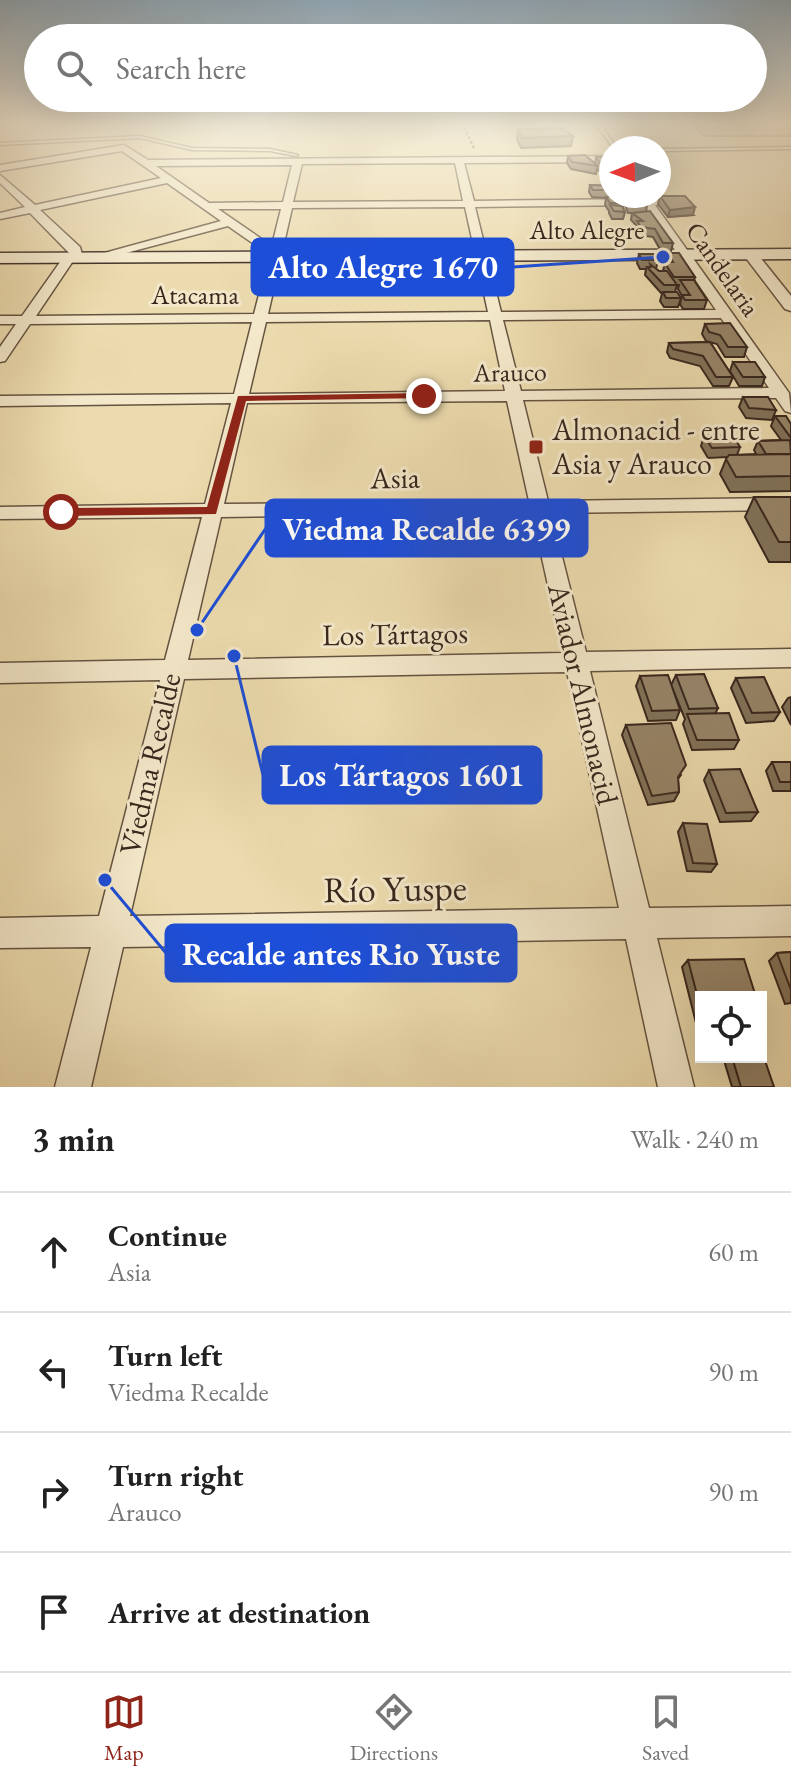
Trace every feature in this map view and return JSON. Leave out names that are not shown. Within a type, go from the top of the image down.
[{"type":"main road","name":"Alto Alegre","points":[[0,258],[277,254],[791,254]]},
{"type":"street","points":[[163,174],[277,254]]},
{"type":"street","name":"Viedma Recalde","points":[[73,1087],[172,670],[262,318],[294,174]]},
{"type":"street","name":"Aviador Almonacid","points":[[462,174],[542,507],[635,924],[676,1087]]},
{"type":"street","points":[[0,178],[76,250],[80,258]]},
{"type":"street","points":[[0,216],[171,179]]},
{"type":"street","points":[[210,206],[599,200]]},
{"type":"street","points":[[671,201],[685,202]]},
{"type":"street","name":"Candelaria","points":[[651,208],[791,408]]},
{"type":"street","points":[[0,358],[26,320],[80,258],[231,222]]},
{"type":"street","points":[[750,254],[791,306]]},
{"type":"street","name":"Atacama","points":[[0,320],[725,314]]},
{"type":"street","name":"Arauco","points":[[0,401],[781,393]]},
{"type":"street","name":"Asia","points":[[0,513],[791,504]]},
{"type":"street","name":"Los Tártagos","points":[[0,673],[791,658]]},
{"type":"street","name":"Río Yuspe","points":[[0,933],[791,921]]},
{"type":"building","points":[[671,196],[685,196],[695,207],[670,210]]},
{"type":"building","points":[[650,211],[673,243],[663,243],[655,229],[641,227],[637,221],[643,221],[632,213]]},
{"type":"building","points":[[667,253],[679,253],[695,277],[674,277],[664,262],[673,262]]},
{"type":"building","points":[[639,254],[655,254],[658,260],[642,260]]},
{"type":"building","points":[[650,264],[659,271],[667,271],[677,285],[664,285],[647,267],[651,267]]},
{"type":"building","points":[[680,280],[694,280],[707,300],[685,300],[682,295],[690,295]]},
{"type":"building","points":[[663,292],[677,292],[681,298],[666,298]]},
{"type":"building","points":[[730,323],[747,347],[728,347],[720,335],[709,332],[705,324]]},
{"type":"building","points":[[710,342],[733,377],[716,377],[703,356],[673,349],[669,343]]},
{"type":"building","points":[[733,362],[755,362],[765,377],[743,377]]},
{"type":"building","points":[[743,397],[768,397],[776,410],[749,408]]},
{"type":"building","points":[[775,416],[786,416],[791,424],[791,438]]},
{"type":"building","points":[[733,435],[740,447],[712,448],[704,436]]},
{"type":"building","points":[[790,440],[791,454],[766,454],[758,441]]},
{"type":"building","points":[[791,454],[791,476],[736,477],[726,459],[729,455]]},
{"type":"building","points":[[754,497],[791,497],[791,542],[779,542]]},
{"type":"building","points":[[704,674],[718,708],[689,709],[676,675]]},
{"type":"building","points":[[668,675],[680,710],[652,711],[640,676]]},
{"type":"building","points":[[764,677],[780,712],[752,713],[736,678]]},
{"type":"building","points":[[729,713],[739,740],[697,740],[687,714]]},
{"type":"building","points":[[671,723],[686,765],[678,777],[679,792],[652,796],[626,725]]},
{"type":"building","points":[[772,762],[791,762],[791,782],[780,782]]},
{"type":"building","points":[[740,769],[758,812],[726,813],[709,770]]},
{"type":"building","points":[[683,823],[707,824],[717,864],[693,863]]},
{"type":"building","points":[[791,952],[791,990],[777,953]]},
{"type":"building","points":[[744,959],[754,991],[696,991],[688,960]]},
{"type":"building","points":[[734,1063],[766,1063],[774,1087],[741,1087]]},
{"type":"place","name":"Alto Alegre 1670","points":[[663,257]]},
{"type":"place","name":"Almonacid - entre Asia y Arauco","points":[[536,447]]},
{"type":"place","name":"Viedma Recalde 6399","points":[[197,630]]},
{"type":"place","name":"Los Tártagos 1601","points":[[234,656]]},
{"type":"place","name":"Recalde antes Rio Yuste","points":[[105,880]]},
{"type":"route","points":[[61,512],[212,511],[242,398],[424,396]]}]
